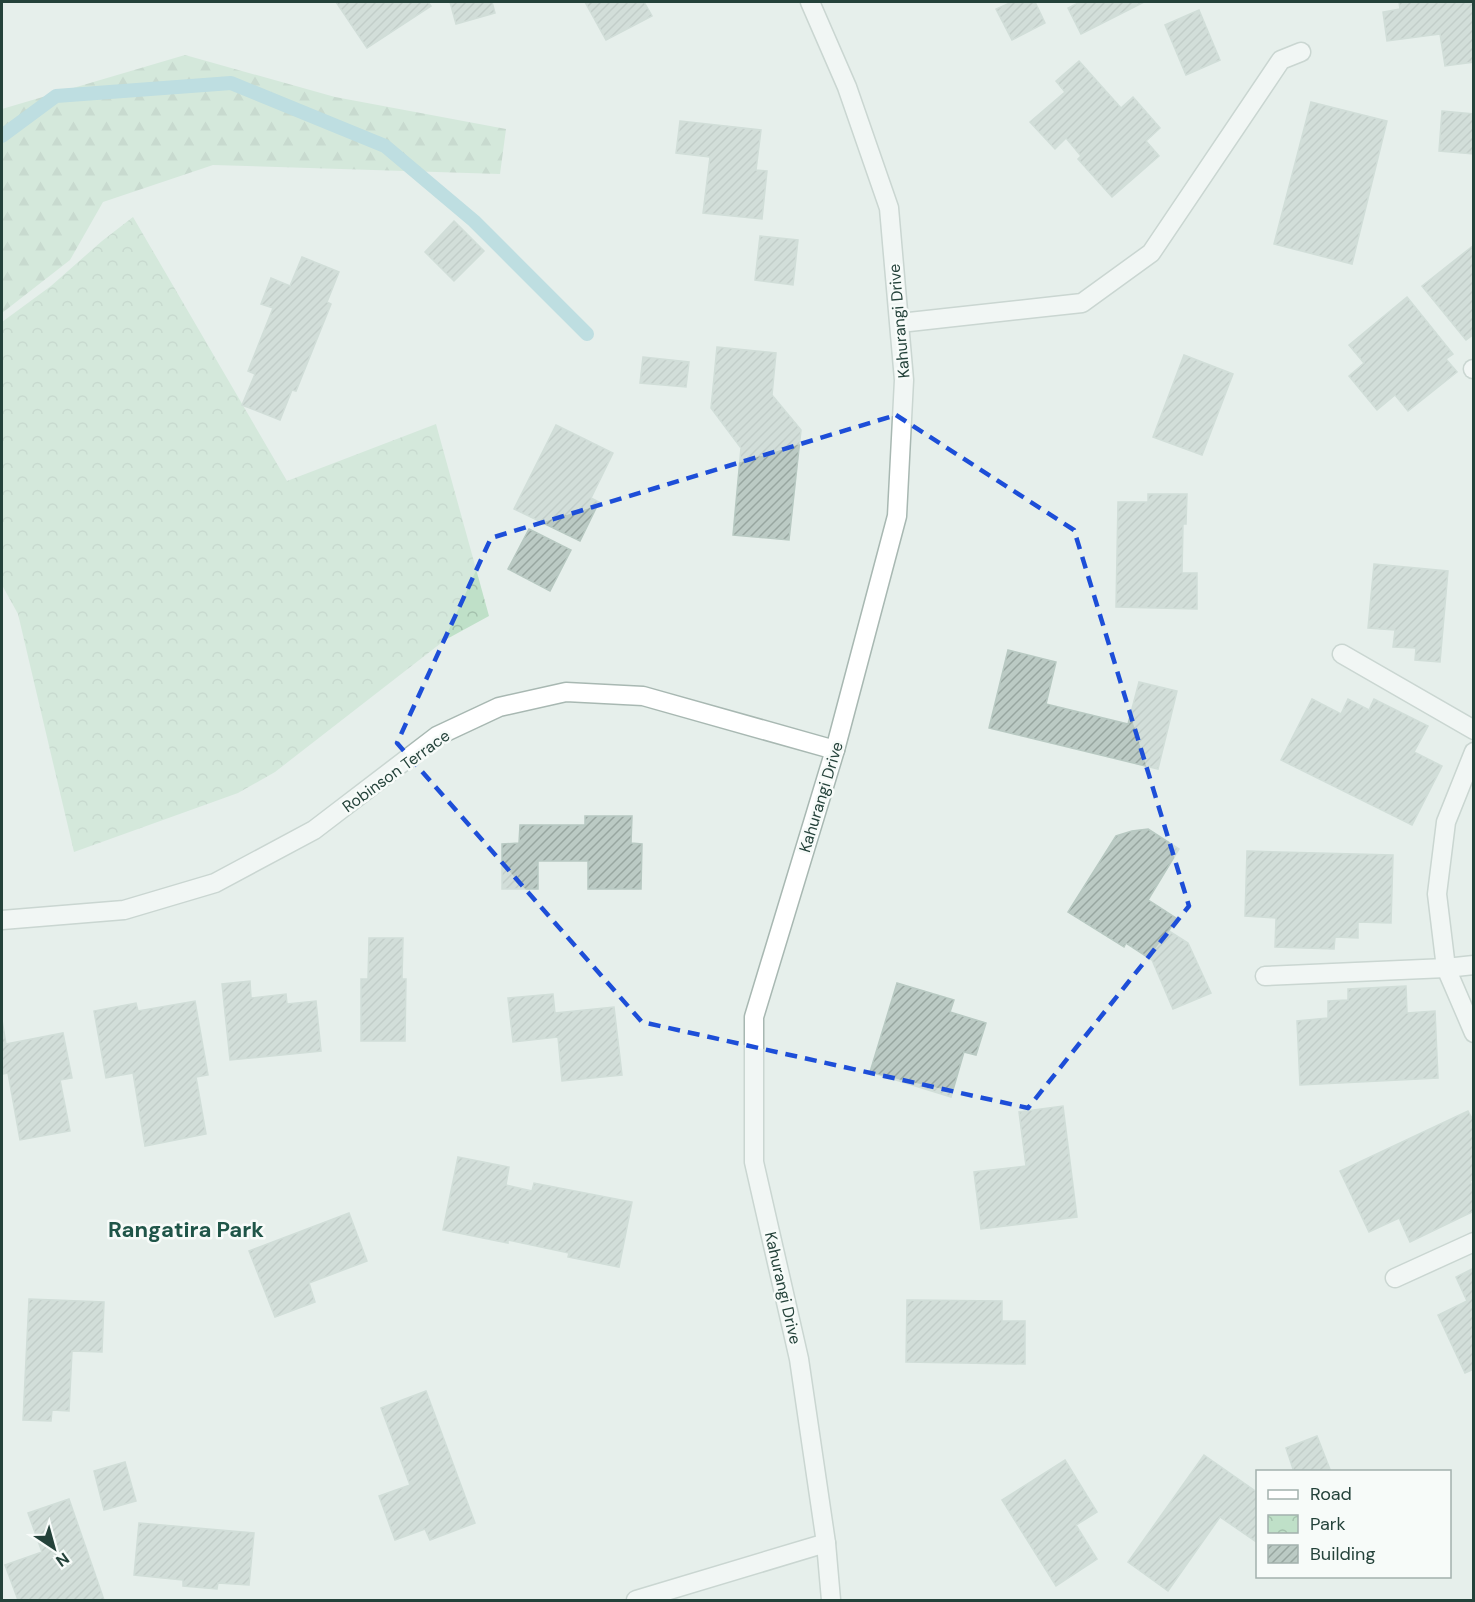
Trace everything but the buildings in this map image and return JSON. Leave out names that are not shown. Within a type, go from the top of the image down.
[{"type":"street","name":"Kahurangi Drive","points":[[810,2],[847,87],[888,208],[904,380],[897,516],[835,750],[754,1017],[754,1162],[799,1359],[826,1544],[831,1600]]},
{"type":"street","points":[[900,323],[1082,303],[1151,253],[1281,60],[1301,52]]},
{"type":"street","points":[[1342,654],[1473,730]]},
{"type":"street","name":"Robinson Terrace","points":[[2,920],[124,910],[215,883],[314,830],[437,736],[499,707],[566,692],[643,696],[835,750]]},
{"type":"street","points":[[1473,752],[1446,822],[1437,894],[1446,968],[1473,1033]]},
{"type":"street","points":[[1265,976],[1473,965]]},
{"type":"street","points":[[1395,1278],[1473,1242]]},
{"type":"street","points":[[636,1600],[826,1544]]},
{"type":"highlighted area","points":[[896,415],[1074,530],[1189,906],[1028,1108],[642,1022],[397,743],[491,538]]},
{"type":"green space","points":[[185,55],[335,97],[506,129],[500,174],[213,165],[103,202],[70,260],[2,313],[2,109]]},
{"type":"green space","points":[[133,217],[287,481],[436,424],[489,616],[445,640],[275,772],[238,793],[74,852],[18,614],[2,585],[2,322],[51,286]]},
{"type":"waterway","points":[[2,136],[56,96],[231,83],[385,146],[474,221],[587,334]]},
{"type":"district","name":"Rangatira Park","points":[[186,1229]]}]
